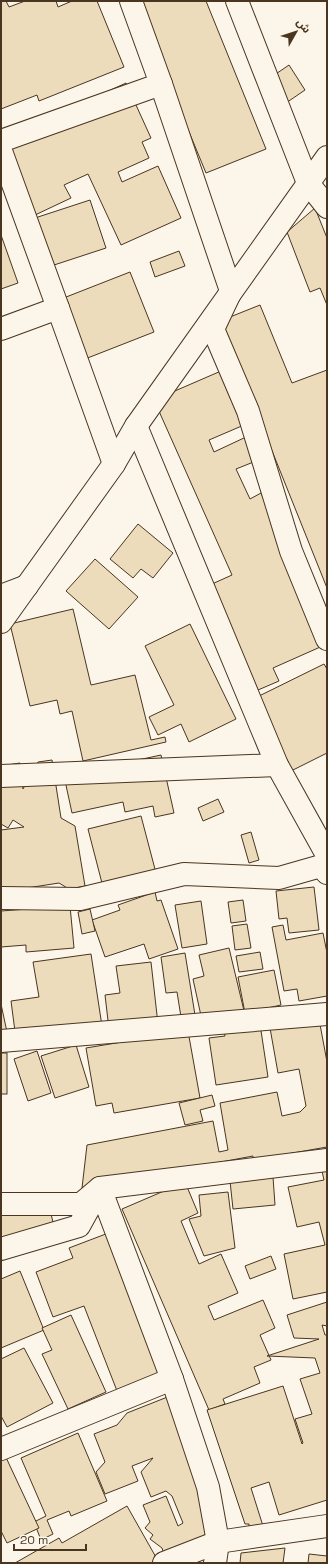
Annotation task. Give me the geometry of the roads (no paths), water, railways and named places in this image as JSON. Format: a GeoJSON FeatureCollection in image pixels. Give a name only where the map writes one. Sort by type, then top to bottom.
{"type":"FeatureCollection","features":[{"type":"Feature","properties":{"kind":"street"},"geometry":{"type":"LineString","coordinates":[[131,1],[161,84],[231,291],[213,328],[248,411],[291,551],[327,639]]}},
{"type":"Feature","properties":{"kind":"street"},"geometry":{"type":"LineString","coordinates":[[237,1],[308,183],[327,207]]}},
{"type":"Feature","properties":{"kind":"street"},"geometry":{"type":"LineString","coordinates":[[1,141],[161,84]]}},
{"type":"Feature","properties":{"kind":"street"},"geometry":{"type":"LineString","coordinates":[[1,151],[114,464]]}},
{"type":"Feature","properties":{"kind":"street"},"geometry":{"type":"LineString","coordinates":[[1,622],[114,464],[136,426],[327,157]]}},
{"type":"Feature","properties":{"kind":"street"},"geometry":{"type":"LineString","coordinates":[[1,329],[58,308]]}},
{"type":"Feature","properties":{"kind":"street"},"geometry":{"type":"LineString","coordinates":[[136,426],[277,765],[327,855]]}},
{"type":"Feature","properties":{"kind":"street"},"geometry":{"type":"LineString","coordinates":[[1,596],[27,586]]}},
{"type":"Feature","properties":{"kind":"street"},"geometry":{"type":"LineString","coordinates":[[1,776],[277,765]]}},
{"type":"Feature","properties":{"kind":"street"},"geometry":{"type":"LineString","coordinates":[[1,898],[80,899],[184,874],[279,878],[321,866],[327,873]]}},
{"type":"Feature","properties":{"kind":"street"},"geometry":{"type":"LineString","coordinates":[[1,1041],[327,1014]]}},
{"type":"Feature","properties":{"kind":"street"},"geometry":{"type":"LineString","coordinates":[[1,1204],[82,1204],[100,1188],[327,1160]]}},
{"type":"Feature","properties":{"kind":"street"},"geometry":{"type":"LineString","coordinates":[[1,1249],[79,1226],[100,1188]]}},
{"type":"Feature","properties":{"kind":"street"},"geometry":{"type":"LineString","coordinates":[[100,1188],[172,1379],[208,1488],[216,1553]]}},
{"type":"Feature","properties":{"kind":"street"},"geometry":{"type":"LineString","coordinates":[[1,1449],[172,1379]]}},
{"type":"Feature","properties":{"kind":"street"},"geometry":{"type":"LineString","coordinates":[[164,1563],[216,1553],[327,1526]]}}]}
